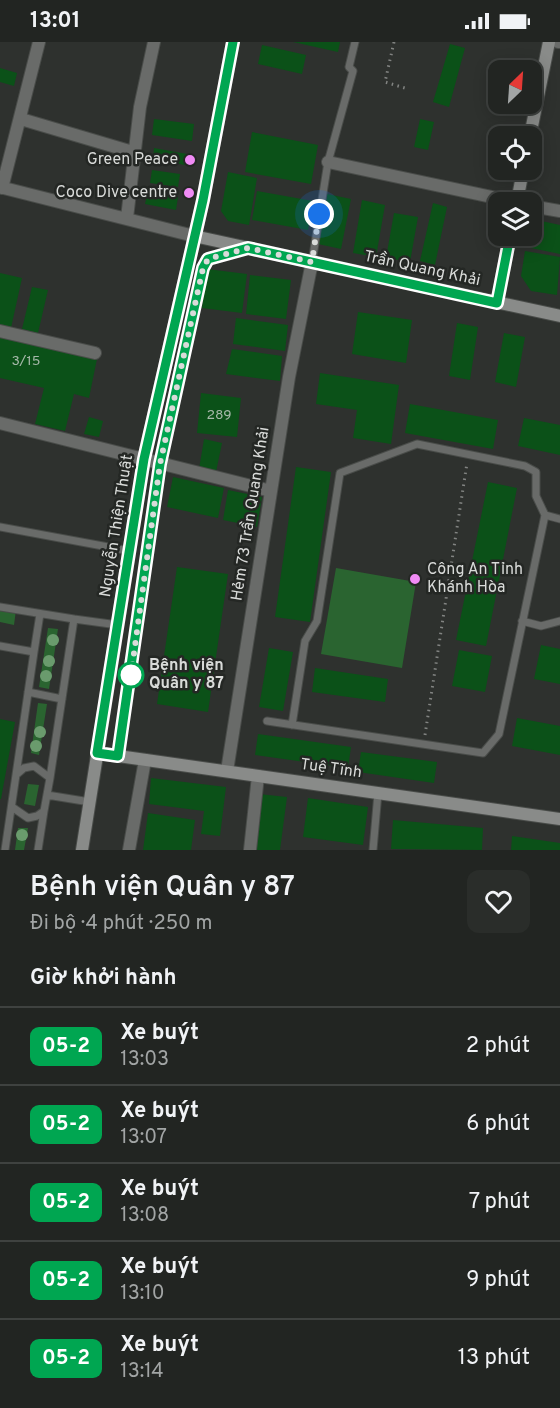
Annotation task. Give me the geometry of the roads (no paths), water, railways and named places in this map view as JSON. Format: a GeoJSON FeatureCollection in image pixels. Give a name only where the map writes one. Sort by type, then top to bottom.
{"type":"FeatureCollection","features":[{"type":"Feature","properties":{"kind":"street"},"geometry":{"type":"LineString","coordinates":[[39,42],[21,119],[1,188],[194,236],[312,262]]}},
{"type":"Feature","properties":{"kind":"street"},"geometry":{"type":"LineString","coordinates":[[127,218],[140,106],[154,42]]}},
{"type":"Feature","properties":{"kind":"street","name":"Nguyễn Thiện Thuật"},"geometry":{"type":"LineString","coordinates":[[82,850],[144,459],[194,236],[233,42]]}},
{"type":"Feature","properties":{"kind":"street"},"geometry":{"type":"LineString","coordinates":[[532,126],[549,42]]}},
{"type":"Feature","properties":{"kind":"street"},"geometry":{"type":"LineString","coordinates":[[21,119],[136,153]]}},
{"type":"Feature","properties":{"kind":"street"},"geometry":{"type":"LineString","coordinates":[[328,162],[488,196]]}},
{"type":"Feature","properties":{"kind":"street"},"geometry":{"type":"LineString","coordinates":[[542,208],[560,211]]}},
{"type":"Feature","properties":{"kind":"street"},"geometry":{"type":"LineString","coordinates":[[497,303],[508,246]]}},
{"type":"Feature","properties":{"kind":"street","name":"Trần Quang Khải"},"geometry":{"type":"LineString","coordinates":[[312,262],[560,316]]}},
{"type":"Feature","properties":{"kind":"street","name":"Hẻm 73 Trần Quang Khải"},"geometry":{"type":"LineString","coordinates":[[227,771],[288,377],[312,262]]}},
{"type":"Feature","properties":{"kind":"street"},"geometry":{"type":"LineString","coordinates":[[0,331],[95,353]]}},
{"type":"Feature","properties":{"kind":"street"},"geometry":{"type":"LineString","coordinates":[[0,423],[271,491]]}},
{"type":"Feature","properties":{"kind":"street","name":"Tuệ Tĩnh"},"geometry":{"type":"LineString","coordinates":[[97,753],[560,819]]}},
{"type":"Feature","properties":{"kind":"street"},"geometry":{"type":"LineString","coordinates":[[129,850],[146,760]]}},
{"type":"Feature","properties":{"kind":"street"},"geometry":{"type":"LineString","coordinates":[[250,850],[258,776]]}},
{"type":"Feature","properties":{"kind":"lane"},"geometry":{"type":"LineString","coordinates":[[312,262],[328,162],[353,71],[349,67],[355,42]]}},
{"type":"Feature","properties":{"kind":"lane"},"geometry":{"type":"LineString","coordinates":[[267,721],[292,725],[483,753],[499,734],[545,515],[536,496],[536,472],[525,466],[468,455],[455,449],[417,444],[340,474],[317,621],[305,641],[292,725]]}},
{"type":"Feature","properties":{"kind":"lane"},"geometry":{"type":"LineString","coordinates":[[545,515],[560,519]]}},
{"type":"Feature","properties":{"kind":"lane"},"geometry":{"type":"LineString","coordinates":[[0,527],[130,551]]}},
{"type":"Feature","properties":{"kind":"lane"},"geometry":{"type":"LineString","coordinates":[[0,608],[118,626]]}},
{"type":"Feature","properties":{"kind":"lane"},"geometry":{"type":"LineString","coordinates":[[5,850],[40,614]]}},
{"type":"Feature","properties":{"kind":"lane"},"geometry":{"type":"LineString","coordinates":[[38,850],[74,619]]}},
{"type":"Feature","properties":{"kind":"lane"},"geometry":{"type":"LineString","coordinates":[[522,621],[541,626],[560,621]]}},
{"type":"Feature","properties":{"kind":"lane"},"geometry":{"type":"LineString","coordinates":[[0,646],[34,652]]}},
{"type":"Feature","properties":{"kind":"lane"},"geometry":{"type":"LineString","coordinates":[[28,692],[62,699]]}},
{"type":"Feature","properties":{"kind":"lane"},"geometry":{"type":"LineString","coordinates":[[17,774],[24,768],[34,766],[50,778]]}},
{"type":"Feature","properties":{"kind":"lane"},"geometry":{"type":"LineString","coordinates":[[373,850],[378,793]]}},
{"type":"Feature","properties":{"kind":"lane"},"geometry":{"type":"LineString","coordinates":[[47,795],[90,802]]}},
{"type":"Feature","properties":{"kind":"lane"},"geometry":{"type":"LineString","coordinates":[[12,807],[28,818],[44,811]]}},
{"type":"Feature","properties":{"kind":"place","name":"Green Peace"},"geometry":{"type":"Point","coordinates":[190,160]}},
{"type":"Feature","properties":{"kind":"place","name":"Coco Dive centre"},"geometry":{"type":"Point","coordinates":[189,193]}},
{"type":"Feature","properties":{"kind":"place","name":"Công An Tỉnh Khánh Hòa"},"geometry":{"type":"Point","coordinates":[415,579]}},
{"type":"Feature","properties":{"kind":"place","name":"Bệnh viện Quân y 87"},"geometry":{"type":"Point","coordinates":[131,675]}}]}
